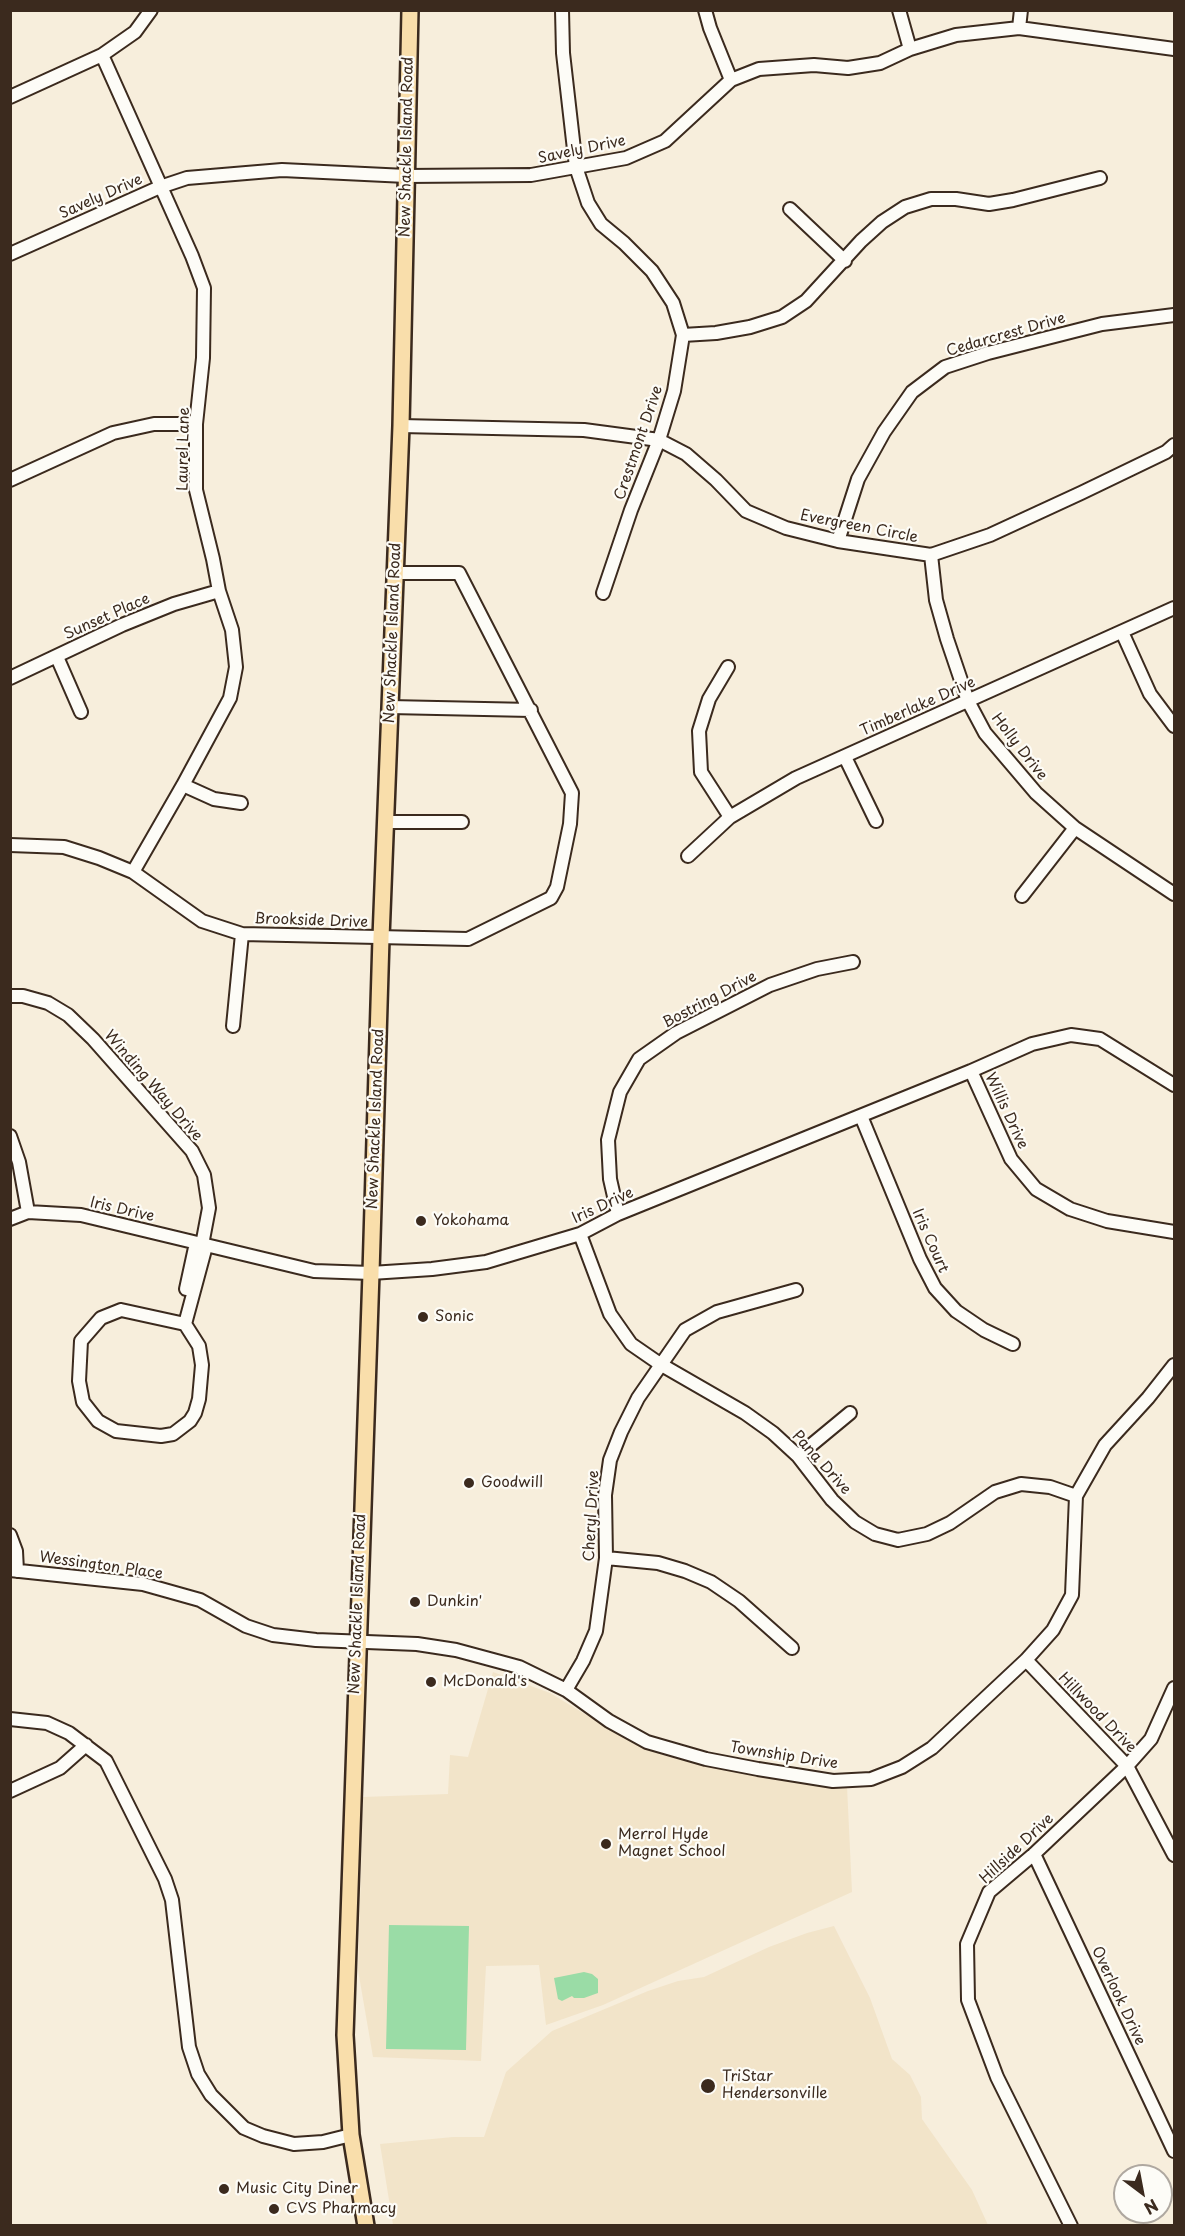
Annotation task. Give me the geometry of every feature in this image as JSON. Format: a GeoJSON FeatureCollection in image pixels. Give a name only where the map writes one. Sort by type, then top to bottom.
{"type":"FeatureCollection","features":[{"type":"Feature","properties":{"kind":"main road","name":"New Shackle Island Road"},"geometry":{"type":"LineString","coordinates":[[366,2226],[351,2135],[345,2035],[400,426],[410,10]]}},
{"type":"Feature","properties":{"kind":"street"},"geometry":{"type":"LineString","coordinates":[[10,97],[102,55],[135,32],[151,10]]}},
{"type":"Feature","properties":{"kind":"street","name":"Crestmont Drive"},"geometry":{"type":"LineString","coordinates":[[562,10],[563,53],[576,168],[588,203],[601,224],[624,243],[652,272],[672,303],[683,335],[674,392],[659,440],[631,510],[603,593]]}},
{"type":"Feature","properties":{"kind":"street"},"geometry":{"type":"LineString","coordinates":[[705,10],[731,80]]}},
{"type":"Feature","properties":{"kind":"street"},"geometry":{"type":"LineString","coordinates":[[899,10],[910,50]]}},
{"type":"Feature","properties":{"kind":"street"},"geometry":{"type":"LineString","coordinates":[[1019,28],[1021,10]]}},
{"type":"Feature","properties":{"kind":"street","name":"Savely Drive"},"geometry":{"type":"LineString","coordinates":[[10,254],[160,187],[187,178],[282,170],[406,176],[531,175],[626,158],[665,141],[731,80],[759,69],[814,65],[848,68],[880,63],[910,50],[956,35],[1019,28],[1174,50]]}},
{"type":"Feature","properties":{"kind":"street","name":"Laurel Lane"},"geometry":{"type":"LineString","coordinates":[[102,55],[204,288],[203,369],[196,424],[196,490],[219,591],[232,630],[236,667],[230,698],[133,872]]}},
{"type":"Feature","properties":{"kind":"street"},"geometry":{"type":"LineString","coordinates":[[683,335],[716,333],[750,327],[782,317],[806,301],[861,241],[882,222],[905,207],[931,199],[956,199],[989,204],[1100,178]]}},
{"type":"Feature","properties":{"kind":"street"},"geometry":{"type":"LineString","coordinates":[[790,209],[845,261]]}},
{"type":"Feature","properties":{"kind":"street","name":"Cedarcrest Drive"},"geometry":{"type":"LineString","coordinates":[[838,541],[858,479],[884,432],[912,392],[945,367],[1102,324],[1174,315]]}},
{"type":"Feature","properties":{"kind":"street"},"geometry":{"type":"LineString","coordinates":[[10,480],[113,433],[154,424],[196,424]]}},
{"type":"Feature","properties":{"kind":"street","name":"Evergreen Circle"},"geometry":{"type":"LineString","coordinates":[[400,426],[584,430],[659,440],[686,454],[716,480],[746,511],[786,528],[838,541],[931,555],[990,535],[1166,452],[1174,445]]}},
{"type":"Feature","properties":{"kind":"street","name":"Holly Drive"},"geometry":{"type":"LineString","coordinates":[[931,555],[936,600],[946,639],[968,700],[985,733],[1036,793],[1075,828],[1174,894]]}},
{"type":"Feature","properties":{"kind":"street","name":"Brookside Drive"},"geometry":{"type":"LineString","coordinates":[[10,845],[64,848],[99,858],[133,872],[201,921],[242,934],[468,939],[550,898],[557,887],[570,824],[572,793],[459,573],[395,573]]}},
{"type":"Feature","properties":{"kind":"street","name":"Sunset Place"},"geometry":{"type":"LineString","coordinates":[[10,678],[122,624],[174,604],[219,591]]}},
{"type":"Feature","properties":{"kind":"street","name":"Timberlake Drive"},"geometry":{"type":"LineString","coordinates":[[688,856],[730,817],[796,778],[1174,608]]}},
{"type":"Feature","properties":{"kind":"street"},"geometry":{"type":"LineString","coordinates":[[1122,632],[1150,693],[1174,726]]}},
{"type":"Feature","properties":{"kind":"street"},"geometry":{"type":"LineString","coordinates":[[57,657],[81,712]]}},
{"type":"Feature","properties":{"kind":"street"},"geometry":{"type":"LineString","coordinates":[[728,667],[709,699],[699,731],[701,772],[730,817]]}},
{"type":"Feature","properties":{"kind":"street"},"geometry":{"type":"LineString","coordinates":[[390,707],[531,710]]}},
{"type":"Feature","properties":{"kind":"street"},"geometry":{"type":"LineString","coordinates":[[845,757],[876,821]]}},
{"type":"Feature","properties":{"kind":"street"},"geometry":{"type":"LineString","coordinates":[[183,785],[214,799],[241,803]]}},
{"type":"Feature","properties":{"kind":"street"},"geometry":{"type":"LineString","coordinates":[[385,822],[462,822]]}},
{"type":"Feature","properties":{"kind":"street"},"geometry":{"type":"LineString","coordinates":[[1022,897],[1075,828]]}},
{"type":"Feature","properties":{"kind":"street"},"geometry":{"type":"LineString","coordinates":[[233,1026],[242,934]]}},
{"type":"Feature","properties":{"kind":"street","name":"Bostring Drive"},"geometry":{"type":"LineString","coordinates":[[618,1214],[610,1179],[608,1140],[620,1092],[639,1059],[676,1033],[770,985],[817,969],[853,962]]}},
{"type":"Feature","properties":{"kind":"street","name":"Winding Way Drive"},"geometry":{"type":"LineString","coordinates":[[10,996],[23,996],[48,1003],[68,1016],[93,1039],[192,1151],[204,1175],[209,1208],[182,1323]]}},
{"type":"Feature","properties":{"kind":"street","name":"Iris Drive"},"geometry":{"type":"LineString","coordinates":[[10,1219],[28,1212],[81,1215],[314,1271],[371,1273],[432,1269],[486,1262],[580,1234],[618,1214],[971,1071],[1032,1044],[1071,1035],[1100,1039],[1174,1085]]}},
{"type":"Feature","properties":{"kind":"street","name":"Willis Drive"},"geometry":{"type":"LineString","coordinates":[[971,1071],[1011,1159],[1036,1189],[1070,1209],[1107,1221],[1174,1232]]}},
{"type":"Feature","properties":{"kind":"street","name":"Iris Court"},"geometry":{"type":"LineString","coordinates":[[861,1116],[920,1259],[935,1288],[956,1311],[984,1330],[1013,1344]]}},
{"type":"Feature","properties":{"kind":"street"},"geometry":{"type":"LineString","coordinates":[[10,1137],[19,1161],[28,1212]]}},
{"type":"Feature","properties":{"kind":"street","name":"Pana Drive"},"geometry":{"type":"LineString","coordinates":[[580,1234],[610,1314],[631,1344],[660,1364],[745,1413],[773,1433],[798,1455],[832,1500],[855,1522],[875,1534],[898,1540],[927,1534],[950,1523],[995,1491],[1022,1484],[1050,1487],[1076,1496]]}},
{"type":"Feature","properties":{"kind":"street","name":"Cheryl Drive"},"geometry":{"type":"LineString","coordinates":[[566,1690],[583,1661],[596,1631],[606,1558],[605,1495],[610,1461],[638,1398],[685,1330],[717,1312],[796,1290]]}},
{"type":"Feature","properties":{"kind":"street"},"geometry":{"type":"LineString","coordinates":[[121,1310],[182,1323],[199,1346],[202,1365],[199,1399],[190,1421],[173,1434],[161,1436],[116,1431],[98,1421],[83,1402],[79,1381],[81,1341],[90,1328],[109,1313],[121,1310]]}},
{"type":"Feature","properties":{"kind":"street","name":"Township Drive"},"geometry":{"type":"LineString","coordinates":[[357,1640],[417,1644],[456,1650],[519,1667],[566,1690],[609,1721],[647,1742],[706,1758],[758,1769],[832,1780],[870,1779],[902,1767],[932,1748],[1026,1660],[1053,1630],[1072,1595],[1076,1496],[1105,1445],[1149,1398],[1174,1365]]}},
{"type":"Feature","properties":{"kind":"street"},"geometry":{"type":"LineString","coordinates":[[798,1455],[850,1413]]}},
{"type":"Feature","properties":{"kind":"street"},"geometry":{"type":"LineString","coordinates":[[10,1535],[16,1551],[14,1570]]}},
{"type":"Feature","properties":{"kind":"street"},"geometry":{"type":"LineString","coordinates":[[606,1558],[658,1563],[711,1582],[739,1600],[792,1648]]}},
{"type":"Feature","properties":{"kind":"street","name":"Wessington Place"},"geometry":{"type":"LineString","coordinates":[[14,1570],[143,1584],[200,1600],[246,1626],[273,1635],[316,1640],[357,1640]]}},
{"type":"Feature","properties":{"kind":"street","name":"Hillwood Drive"},"geometry":{"type":"LineString","coordinates":[[1026,1660],[1127,1766],[1174,1855]]}},
{"type":"Feature","properties":{"kind":"street","name":"Hillside Drive"},"geometry":{"type":"LineString","coordinates":[[1071,2226],[997,2077],[968,2000],[967,1944],[989,1892],[1035,1854],[1127,1766],[1151,1739],[1174,1688]]}},
{"type":"Feature","properties":{"kind":"street"},"geometry":{"type":"LineString","coordinates":[[10,1719],[47,1724],[69,1733],[106,1761],[165,1879],[174,1908],[189,2047],[198,2074],[211,2095],[244,2128],[262,2136],[294,2144],[323,2142],[351,2135]]}},
{"type":"Feature","properties":{"kind":"street"},"geometry":{"type":"LineString","coordinates":[[10,1791],[60,1768],[86,1745]]}},
{"type":"Feature","properties":{"kind":"street","name":"Overlook Drive"},"geometry":{"type":"LineString","coordinates":[[1035,1854],[1174,2151]]}},
{"type":"Feature","properties":{"kind":"shaded area","name":"Merrol Hyde Magnet School"},"geometry":{"type":"Polygon","coordinates":[[[493,1672],[550,1693],[618,1734],[661,1754],[743,1773],[847,1786],[852,1892],[603,2005],[546,2025],[539,1965],[486,1966],[481,2061],[373,2057],[358,1970],[363,1797],[448,1794],[450,1755],[468,1757],[493,1672]]]}},
{"type":"Feature","properties":{"kind":"shaded area","name":"TriStar Hendersonville"},"geometry":{"type":"Polygon","coordinates":[[[834,1926],[870,1998],[892,2059],[910,2075],[921,2097],[922,2119],[972,2190],[988,2225],[393,2225],[380,2144],[453,2137],[484,2137],[506,2072],[552,2031],[648,1991],[678,1981],[704,1977],[769,1947],[834,1926]]]}},
{"type":"Feature","properties":{"kind":"green space"},"geometry":{"type":"Polygon","coordinates":[[[389,1925],[469,1926],[466,2050],[386,2049],[389,1925]]]}},
{"type":"Feature","properties":{"kind":"green space"},"geometry":{"type":"Polygon","coordinates":[[[584,1972],[598,1979],[598,1993],[584,1998],[572,1996],[562,2001],[558,1999],[554,1978],[584,1972]]]}},
{"type":"Feature","properties":{"kind":"place","name":"Yokohama"},"geometry":{"type":"Point","coordinates":[421,1221]}},
{"type":"Feature","properties":{"kind":"place","name":"Sonic"},"geometry":{"type":"Point","coordinates":[423,1317]}},
{"type":"Feature","properties":{"kind":"place","name":"Goodwill"},"geometry":{"type":"Point","coordinates":[469,1483]}},
{"type":"Feature","properties":{"kind":"place","name":"Dunkin'"},"geometry":{"type":"Point","coordinates":[415,1602]}},
{"type":"Feature","properties":{"kind":"place","name":"McDonald's"},"geometry":{"type":"Point","coordinates":[431,1682]}},
{"type":"Feature","properties":{"kind":"place","name":"Merrol Hyde Magnet School"},"geometry":{"type":"Point","coordinates":[606,1844]}},
{"type":"Feature","properties":{"kind":"place","name":"TriStar Hendersonville"},"geometry":{"type":"Point","coordinates":[708,2086]}},
{"type":"Feature","properties":{"kind":"place","name":"Music City Diner"},"geometry":{"type":"Point","coordinates":[224,2189]}},
{"type":"Feature","properties":{"kind":"place","name":"CVS Pharmacy"},"geometry":{"type":"Point","coordinates":[274,2209]}}]}
